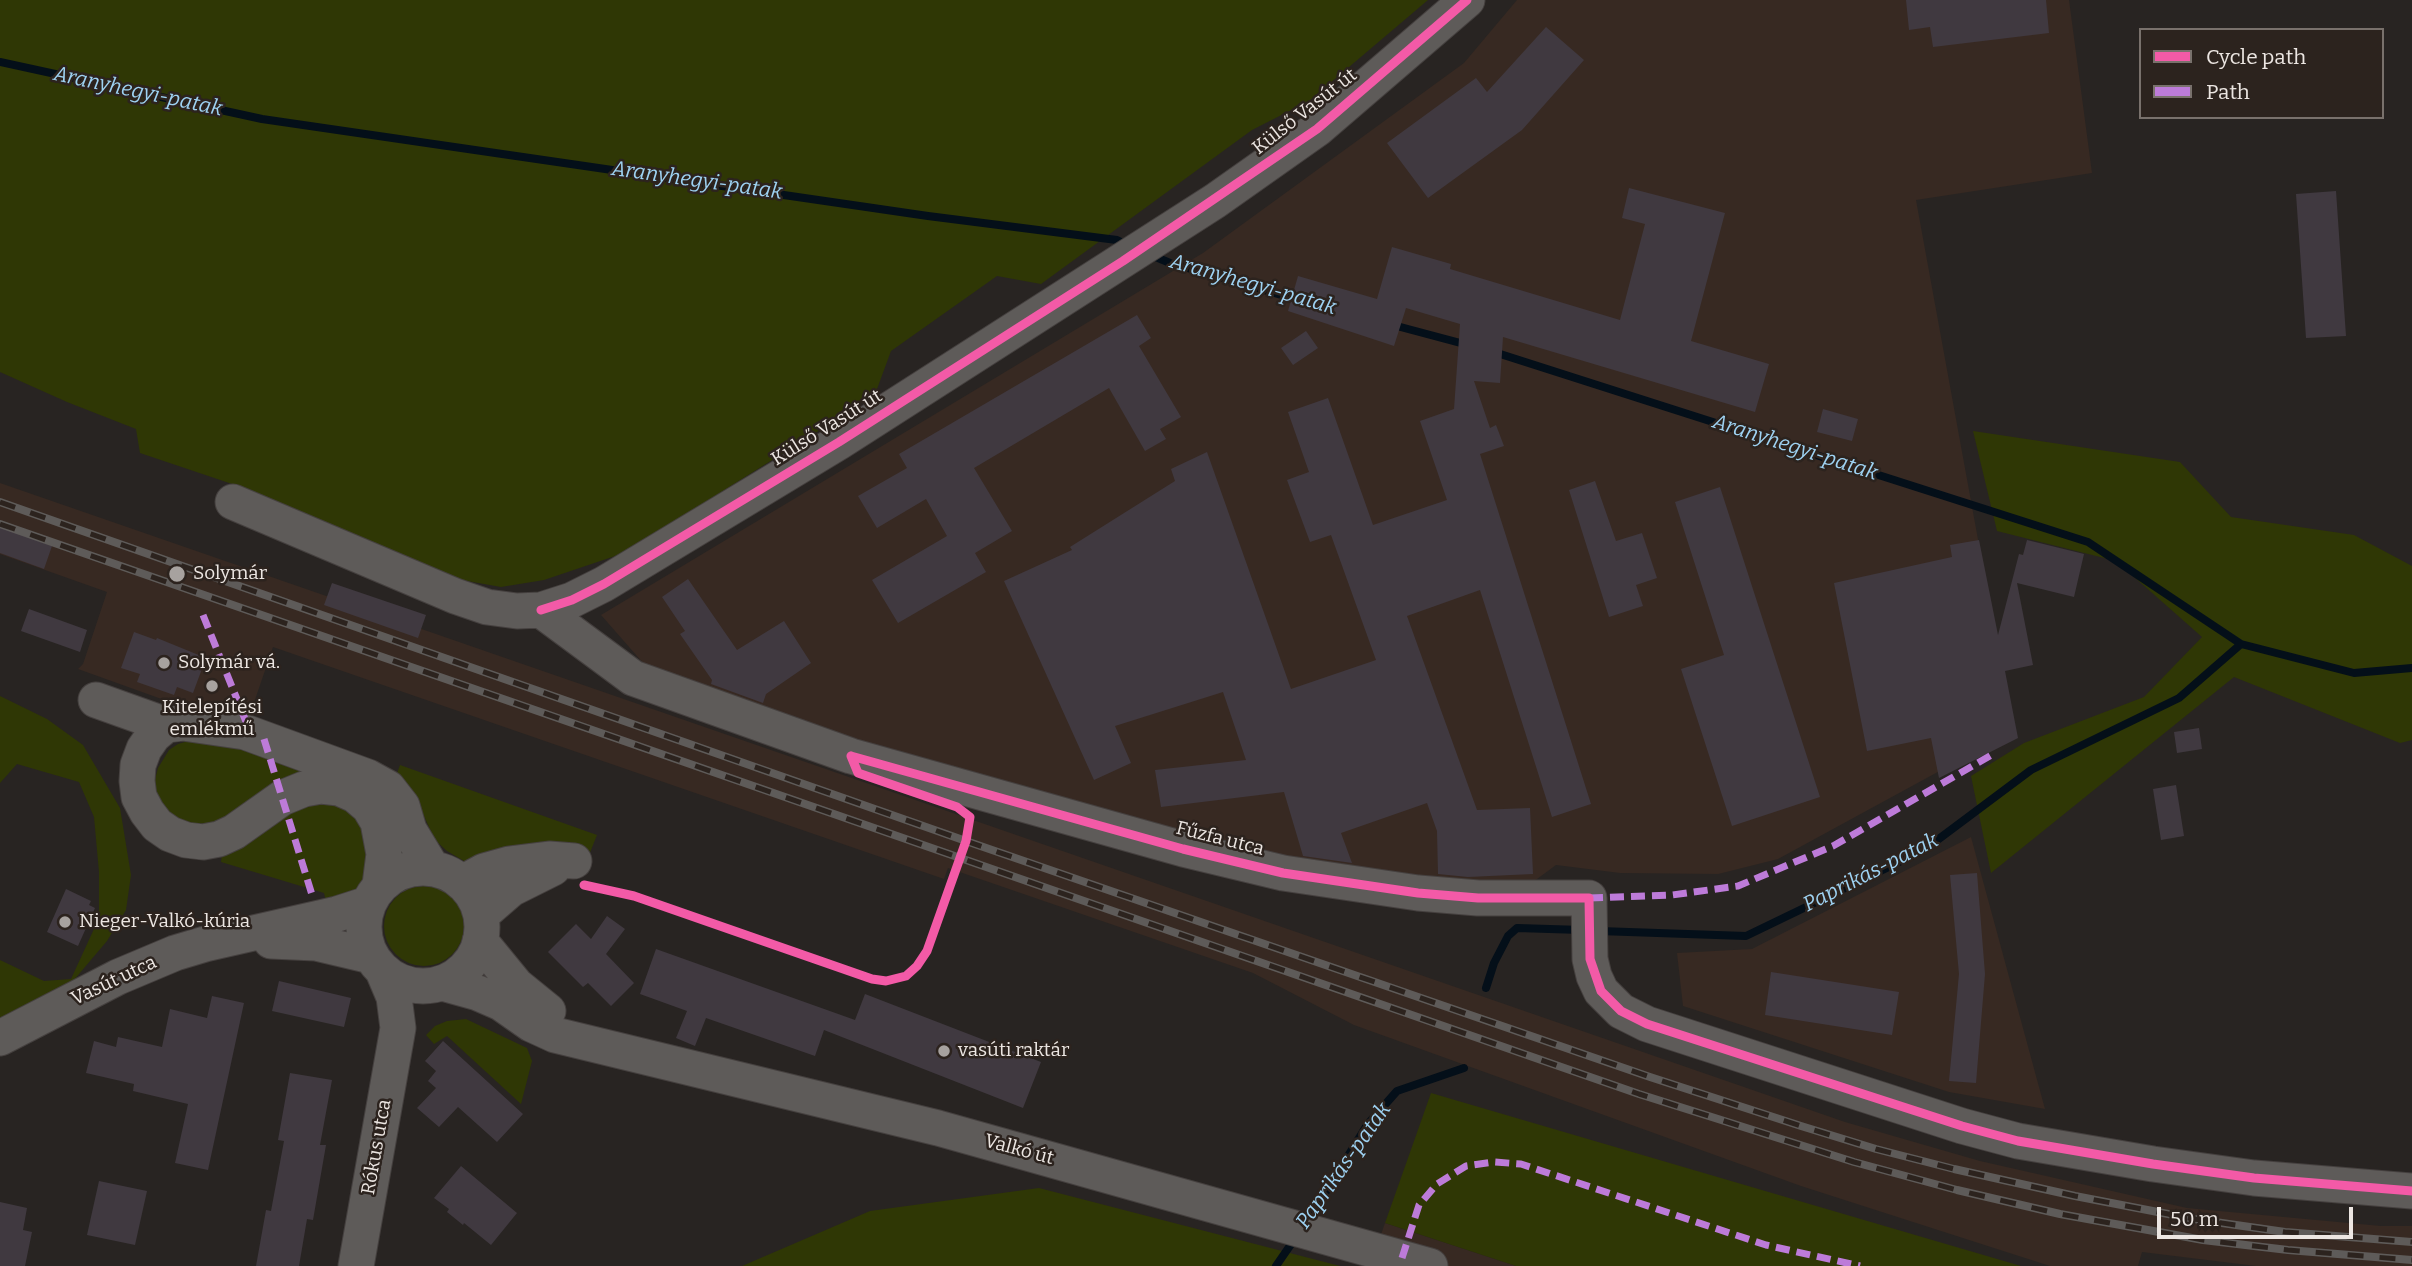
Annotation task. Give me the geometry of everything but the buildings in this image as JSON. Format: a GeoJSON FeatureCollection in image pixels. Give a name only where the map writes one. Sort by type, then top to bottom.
{"type":"FeatureCollection","features":[{"type":"Feature","properties":{"kind":"street","name":"Külső Vasút út"},"geometry":{"type":"LineString","coordinates":[[233,502],[455,596],[497,609],[541,610],[572,600],[616,577],[839,442],[1156,240],[1317,129],[1467,0]]}},
{"type":"Feature","properties":{"kind":"street","name":"Fűzfa utca"},"geometry":{"type":"LineString","coordinates":[[541,610],[633,678],[851,756],[1183,849],[1283,873],[1418,893],[1589,908],[1590,960],[1601,991],[1620,1011],[1647,1024],[1962,1126],[2018,1141],[2153,1164],[2254,1178],[2412,1191]]}},
{"type":"Feature","properties":{"kind":"street"},"geometry":{"type":"LineString","coordinates":[[96,700],[166,725],[183,723],[245,732],[368,777],[387,788],[402,806],[409,830],[447,876],[474,897],[481,928],[516,985],[537,1004],[604,1047]]}},
{"type":"Feature","properties":{"kind":"street"},"geometry":{"type":"LineString","coordinates":[[166,725],[153,736],[144,749],[138,765],[137,781],[139,797],[146,812],[157,825],[170,834],[202,842],[219,839],[234,832],[282,798],[304,789],[321,786],[339,788],[362,801],[378,822],[384,854],[374,895],[364,919],[363,932],[377,963],[399,981],[418,986],[437,984],[457,976],[467,966],[481,928],[511,889],[541,872],[574,861],[549,859],[509,864],[484,872],[447,876],[405,871],[391,877],[374,895]]}},
{"type":"Feature","properties":{"kind":"street","name":"Vasút utca"},"geometry":{"type":"LineString","coordinates":[[0,1038],[118,977],[175,953],[233,939],[374,895]]}},
{"type":"Feature","properties":{"kind":"street","name":"Vasút utca"},"geometry":{"type":"LineString","coordinates":[[233,939],[316,943],[377,963]]}},
{"type":"Feature","properties":{"kind":"street","name":"Rókus utca"},"geometry":{"type":"LineString","coordinates":[[356,1266],[398,1028],[394,997],[377,963]]}},
{"type":"Feature","properties":{"kind":"street","name":"Rókus utca"},"geometry":{"type":"LineString","coordinates":[[398,1028],[413,1002],[437,984]]}},
{"type":"Feature","properties":{"kind":"street","name":"Valkó út"},"geometry":{"type":"LineString","coordinates":[[437,984],[478,993],[501,1003],[531,1024],[555,1035],[938,1128],[1318,1234],[1410,1263]]}},
{"type":"Feature","properties":{"kind":"shaded area"},"geometry":{"type":"Polygon","coordinates":[[[1517,0],[2069,0],[2092,173],[1916,200],[2013,731],[1778,859],[1718,874],[1620,873],[1556,865],[1533,882],[1484,885],[1356,871],[1169,833],[940,771],[651,672],[601,615],[1203,253],[1464,63],[1517,0]]]}},
{"type":"Feature","properties":{"kind":"shaded area"},"geometry":{"type":"Polygon","coordinates":[[[0,483],[1845,1122],[1980,1161],[2187,1208],[2381,1226],[2412,1226],[2412,1266],[2256,1266],[2142,1252],[2138,1266],[2050,1266],[1801,1186],[1354,1025],[1253,973],[948,868],[944,879],[273,647],[245,729],[78,669],[83,664],[107,592],[0,554],[0,483]]]}},
{"type":"Feature","properties":{"kind":"shaded area"},"geometry":{"type":"Polygon","coordinates":[[[1971,837],[2045,1109],[1949,1092],[1683,1006],[1677,953],[1752,949],[1971,837]]]}},
{"type":"Feature","properties":{"kind":"shaded area"},"geometry":{"type":"Polygon","coordinates":[[[1385,1223],[1516,1266],[1370,1266],[1385,1223]]]}},
{"type":"Feature","properties":{"kind":"green space"},"geometry":{"type":"Polygon","coordinates":[[[0,0],[1428,0],[1309,101],[1252,130],[1041,284],[997,276],[891,351],[877,389],[847,413],[624,553],[544,580],[501,587],[456,579],[244,488],[140,453],[136,429],[0,372],[0,0]]]}},
{"type":"Feature","properties":{"kind":"green space"},"geometry":{"type":"Polygon","coordinates":[[[1973,431],[2180,462],[2231,517],[2354,535],[2412,566],[2412,740],[2400,743],[2234,677],[1991,873],[1971,776],[2024,743],[2144,697],[2202,637],[2116,561],[1997,531],[1973,431]]]}},
{"type":"Feature","properties":{"kind":"green space"},"geometry":{"type":"Polygon","coordinates":[[[0,696],[47,719],[83,745],[120,808],[131,875],[126,910],[107,941],[68,987],[0,1020],[0,960],[44,981],[71,979],[99,918],[99,872],[94,817],[79,782],[17,764],[0,783],[0,696]]]}},
{"type":"Feature","properties":{"kind":"green space"},"geometry":{"type":"Polygon","coordinates":[[[217,739],[345,774],[211,829],[169,817],[156,797],[154,784],[158,768],[169,750],[192,740],[217,739]]]}},
{"type":"Feature","properties":{"kind":"green space"},"geometry":{"type":"Polygon","coordinates":[[[400,765],[597,835],[589,855],[482,863],[464,861],[435,840],[413,792],[396,776],[400,765]]]}},
{"type":"Feature","properties":{"kind":"green space"},"geometry":{"type":"Polygon","coordinates":[[[301,802],[340,802],[367,823],[368,882],[358,892],[327,905],[324,893],[221,862],[222,855],[301,802]]]}},
{"type":"Feature","properties":{"kind":"green space"},"geometry":{"type":"Polygon","coordinates":[[[424,886],[439,889],[452,898],[461,911],[464,926],[461,941],[452,954],[439,963],[424,966],[409,963],[396,954],[387,941],[384,926],[387,911],[396,898],[409,889],[424,886]]]}},
{"type":"Feature","properties":{"kind":"green space"},"geometry":{"type":"Polygon","coordinates":[[[466,1019],[527,1048],[532,1061],[521,1104],[447,1036],[434,1044],[426,1035],[435,1026],[447,1021],[466,1019]]]}},
{"type":"Feature","properties":{"kind":"green space"},"geometry":{"type":"Polygon","coordinates":[[[1431,1093],[2021,1266],[1516,1266],[1385,1223],[1431,1093]]]}},
{"type":"Feature","properties":{"kind":"green space"},"geometry":{"type":"Polygon","coordinates":[[[1039,1188],[1340,1266],[742,1266],[870,1211],[1039,1188]]]}},
{"type":"Feature","properties":{"kind":"waterway","name":"Aranyhegyi-patak"},"geometry":{"type":"LineString","coordinates":[[0,62],[262,119],[928,216],[1117,240],[1129,246]]}},
{"type":"Feature","properties":{"kind":"waterway","name":"Aranyhegyi-patak"},"geometry":{"type":"LineString","coordinates":[[1151,255],[1170,263],[1302,301]]}},
{"type":"Feature","properties":{"kind":"waterway","name":"Aranyhegyi-patak"},"geometry":{"type":"LineString","coordinates":[[1393,325],[1468,345]]}},
{"type":"Feature","properties":{"kind":"waterway","name":"Aranyhegyi-patak"},"geometry":{"type":"LineString","coordinates":[[1494,352],[2088,542],[2241,644],[2354,673],[2412,668]]}},
{"type":"Feature","properties":{"kind":"waterway","name":"Paprikás-patak"},"geometry":{"type":"LineString","coordinates":[[1599,931],[1746,936],[1924,850],[2031,770],[2179,698],[2241,644]]}},
{"type":"Feature","properties":{"kind":"waterway","name":"Paprikás-patak"},"geometry":{"type":"LineString","coordinates":[[1486,988],[1494,963],[1508,936],[1517,928],[1582,930]]}},
{"type":"Feature","properties":{"kind":"waterway","name":"Paprikás-patak"},"geometry":{"type":"LineString","coordinates":[[1306,1224],[1367,1125],[1397,1091],[1464,1068]]}},
{"type":"Feature","properties":{"kind":"waterway","name":"Paprikás-patak"},"geometry":{"type":"LineString","coordinates":[[1276,1266],[1296,1237]]}},
{"type":"Feature","properties":{"kind":"railway"},"geometry":{"type":"LineString","coordinates":[[0,502],[966,841],[1650,1077],[1801,1126],[1954,1169],[2194,1219],[2285,1232],[2412,1242]]}},
{"type":"Feature","properties":{"kind":"railway"},"geometry":{"type":"LineString","coordinates":[[0,524],[1639,1094],[1854,1162],[2060,1214],[2203,1240],[2412,1260]]}},
{"type":"Feature","properties":{"kind":"marked path"},"geometry":{"type":"LineString","coordinates":[[203,615],[251,734]]}},
{"type":"Feature","properties":{"kind":"marked path"},"geometry":{"type":"LineString","coordinates":[[264,739],[313,898]]}},
{"type":"Feature","properties":{"kind":"marked path"},"geometry":{"type":"LineString","coordinates":[[1589,898],[1672,895],[1738,886],[1833,846],[1995,753]]}},
{"type":"Feature","properties":{"kind":"marked path"},"geometry":{"type":"LineString","coordinates":[[1402,1258],[1419,1205],[1437,1184],[1466,1166],[1494,1162],[1521,1164],[1766,1245],[1860,1266]]}},
{"type":"Feature","properties":{"kind":"cycle path"},"geometry":{"type":"LineString","coordinates":[[541,610],[572,600],[604,584],[839,442],[1123,261],[1317,129],[1467,0]]}},
{"type":"Feature","properties":{"kind":"cycle path"},"geometry":{"type":"LineString","coordinates":[[851,756],[1183,849],[1283,873],[1418,893],[1478,898],[1589,898],[1590,959],[1601,991],[1621,1011],[1647,1024],[1962,1126],[2018,1141],[2254,1178],[2412,1191]]}},
{"type":"Feature","properties":{"kind":"cycle path"},"geometry":{"type":"LineString","coordinates":[[584,885],[634,896],[872,979],[886,981],[906,976],[927,951],[966,841],[970,817],[957,807],[858,773],[851,756]]}},
{"type":"Feature","properties":{"kind":"place","name":"Solymár"},"geometry":{"type":"Point","coordinates":[177,574]}},
{"type":"Feature","properties":{"kind":"place","name":"Solymár vá."},"geometry":{"type":"Point","coordinates":[164,663]}},
{"type":"Feature","properties":{"kind":"place","name":"Kitelepítési emlékmű"},"geometry":{"type":"Point","coordinates":[212,686]}},
{"type":"Feature","properties":{"kind":"place","name":"Nieger-Valkó-kúria"},"geometry":{"type":"Point","coordinates":[65,922]}},
{"type":"Feature","properties":{"kind":"place","name":"vasúti raktár"},"geometry":{"type":"Point","coordinates":[944,1051]}}]}
